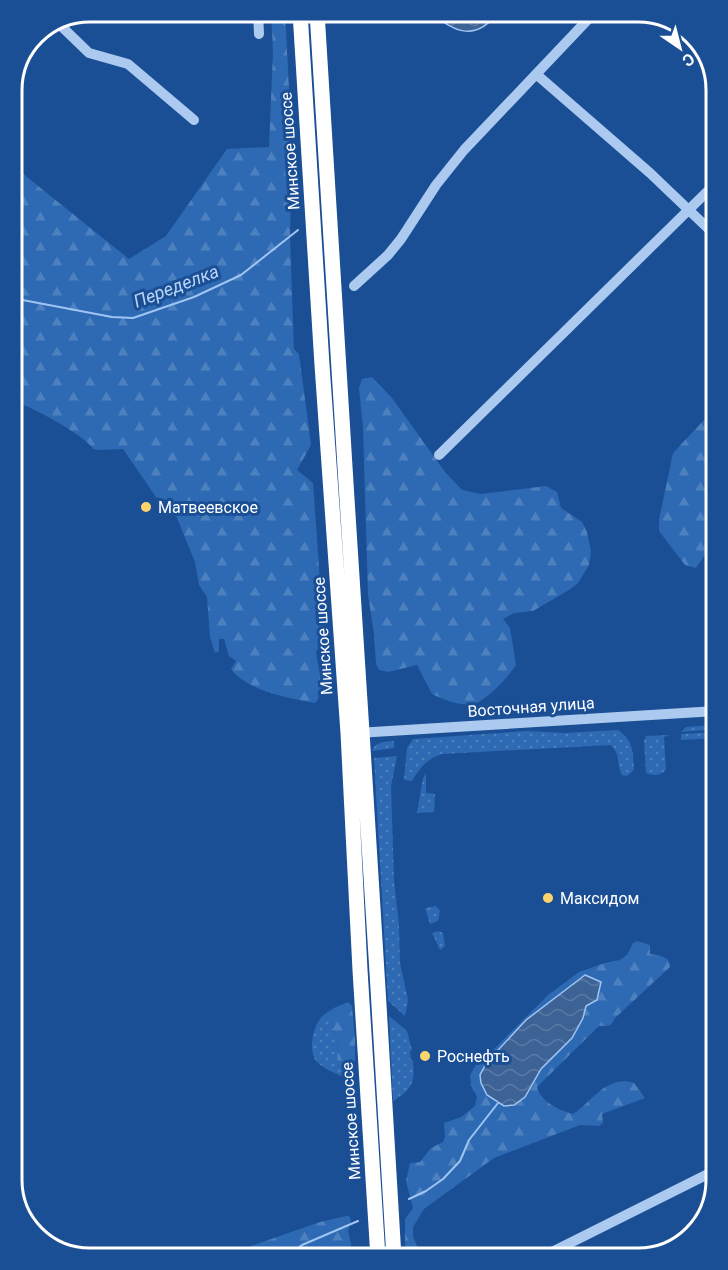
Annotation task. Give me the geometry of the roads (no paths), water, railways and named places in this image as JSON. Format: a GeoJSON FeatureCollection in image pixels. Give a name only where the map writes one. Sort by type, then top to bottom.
{"type":"FeatureCollection","features":[{"type":"Feature","properties":{"kind":"highway","name":"Минское шоссе"},"geometry":{"type":"LineString","coordinates":[[301,22],[322,376],[355,733],[393,1248]]}},
{"type":"Feature","properties":{"kind":"highway","name":"Минское шоссе"},"geometry":{"type":"LineString","coordinates":[[318,22],[355,733],[360,970],[377,1248]]}},
{"type":"Feature","properties":{"kind":"street"},"geometry":{"type":"LineString","coordinates":[[258,22],[259,34]]}},
{"type":"Feature","properties":{"kind":"street"},"geometry":{"type":"LineString","coordinates":[[354,286],[388,255],[450,166],[585,23]]}},
{"type":"Feature","properties":{"kind":"street"},"geometry":{"type":"LineString","coordinates":[[64,29],[89,53],[128,64],[194,120]]}},
{"type":"Feature","properties":{"kind":"street"},"geometry":{"type":"LineString","coordinates":[[536,74],[650,173],[705,226]]}},
{"type":"Feature","properties":{"kind":"street"},"geometry":{"type":"LineString","coordinates":[[439,455],[705,194]]}},
{"type":"Feature","properties":{"kind":"street","name":"Восточная улица"},"geometry":{"type":"LineString","coordinates":[[355,733],[705,712]]}},
{"type":"Feature","properties":{"kind":"street"},"geometry":{"type":"LineString","coordinates":[[560,1248],[705,1176]]}},
{"type":"Feature","properties":{"kind":"water"},"geometry":{"type":"Polygon","coordinates":[[[445,23],[488,23],[474,31],[457,29],[445,23]]]}},
{"type":"Feature","properties":{"kind":"water"},"geometry":{"type":"Polygon","coordinates":[[[585,975],[601,982],[597,1000],[586,1006],[583,1018],[572,1038],[541,1069],[525,1097],[514,1105],[504,1106],[487,1095],[480,1075],[487,1062],[526,1020],[585,975]]]}},
{"type":"Feature","properties":{"kind":"waterway","name":"Переделка"},"geometry":{"type":"LineString","coordinates":[[23,300],[112,317],[133,318],[194,297],[241,275],[298,230]]}},
{"type":"Feature","properties":{"kind":"waterway"},"geometry":{"type":"LineString","coordinates":[[409,1199],[443,1179],[460,1161],[469,1140],[498,1103]]}},
{"type":"Feature","properties":{"kind":"waterway"},"geometry":{"type":"LineString","coordinates":[[299,1247],[358,1221]]}},
{"type":"Feature","properties":{"kind":"place","name":"Матвеевское"},"geometry":{"type":"Point","coordinates":[146,507]}},
{"type":"Feature","properties":{"kind":"place","name":"Максидом"},"geometry":{"type":"Point","coordinates":[548,898]}},
{"type":"Feature","properties":{"kind":"place","name":"Роснефть"},"geometry":{"type":"Point","coordinates":[425,1056]}}]}
